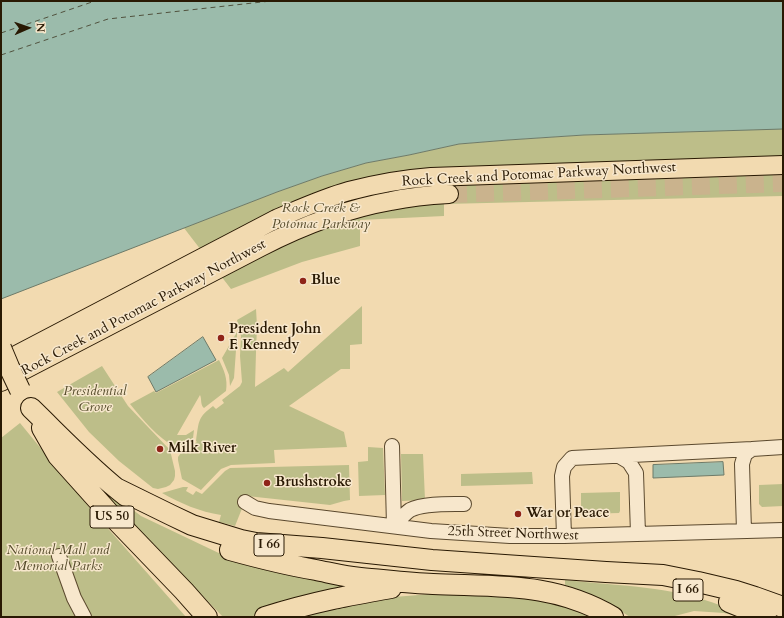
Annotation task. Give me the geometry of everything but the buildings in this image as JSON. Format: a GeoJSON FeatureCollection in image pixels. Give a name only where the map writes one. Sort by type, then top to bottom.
{"type":"FeatureCollection","features":[{"type":"Feature","properties":{"kind":"highway","name":"I 66"},"geometry":{"type":"LineString","coordinates":[[1,348],[20,390],[31,408],[84,461],[116,488],[192,525],[256,543],[322,548],[432,560],[606,572],[694,591],[729,602],[766,617]]}},
{"type":"Feature","properties":{"kind":"highway","name":"US 50"},"geometry":{"type":"LineString","coordinates":[[31,408],[58,456],[110,514],[207,617]]}},
{"type":"Feature","properties":{"kind":"highway"},"geometry":{"type":"LineString","coordinates":[[116,488],[151,514],[187,534],[223,548],[268,560],[359,578],[433,584],[510,586],[545,591],[577,600],[613,617]]}},
{"type":"Feature","properties":{"kind":"highway"},"geometry":{"type":"LineString","coordinates":[[606,572],[663,575],[681,578],[736,591],[783,608]]}},
{"type":"Feature","properties":{"kind":"highway"},"geometry":{"type":"LineString","coordinates":[[265,617],[301,606],[364,592],[433,584]]}},
{"type":"Feature","properties":{"kind":"main road","name":"Rock Creek and Potomac Parkway Northwest"},"geometry":{"type":"LineString","coordinates":[[1,363],[276,219],[311,204],[348,191],[389,182],[431,177],[783,165]]}},
{"type":"Feature","properties":{"kind":"main road","name":"Rock Creek and Potomac Parkway Northwest"},"geometry":{"type":"LineString","coordinates":[[1,382],[301,227],[330,216],[368,205],[403,199],[449,194]]}},
{"type":"Feature","properties":{"kind":"street"},"geometry":{"type":"LineString","coordinates":[[392,446],[394,526]]}},
{"type":"Feature","properties":{"kind":"street"},"geometry":{"type":"LineString","coordinates":[[564,536],[562,476],[564,466],[572,458],[783,448]]}},
{"type":"Feature","properties":{"kind":"street"},"geometry":{"type":"LineString","coordinates":[[744,531],[742,464],[745,454],[752,449]]}},
{"type":"Feature","properties":{"kind":"street"},"geometry":{"type":"LineString","coordinates":[[619,456],[629,462],[636,473],[638,534]]}},
{"type":"Feature","properties":{"kind":"street","name":"25th Street Northwest"},"geometry":{"type":"LineString","coordinates":[[245,502],[255,508],[269,511],[431,531],[483,535],[564,536],[783,530]]}},
{"type":"Feature","properties":{"kind":"street"},"geometry":{"type":"LineString","coordinates":[[394,526],[406,513],[411,510],[424,506],[464,504]]}},
{"type":"Feature","properties":{"kind":"street"},"geometry":{"type":"LineString","coordinates":[[59,556],[74,598],[84,617]]}},
{"type":"Feature","properties":{"kind":"green space","name":"Rock Creek & Potomac Parkway"},"geometry":{"type":"Polygon","coordinates":[[[783,129],[783,196],[444,204],[444,216],[360,220],[360,246],[302,262],[231,289],[184,228],[322,176],[366,163],[459,144],[584,135],[783,129]]]}},
{"type":"Feature","properties":{"kind":"green space"},"geometry":{"type":"Polygon","coordinates":[[[362,306],[362,344],[350,345],[350,369],[341,369],[289,406],[344,432],[347,447],[274,450],[275,463],[231,465],[221,469],[201,490],[182,479],[178,457],[181,453],[197,442],[201,417],[213,406],[216,409],[224,403],[222,400],[240,386],[242,382],[240,356],[241,336],[237,320],[256,309],[257,326],[255,387],[284,368],[288,372],[362,306]]]}},
{"type":"Feature","properties":{"kind":"green space"},"geometry":{"type":"Polygon","coordinates":[[[237,332],[234,378],[230,386],[229,375],[222,358],[237,332]]]}},
{"type":"Feature","properties":{"kind":"green space"},"geometry":{"type":"Polygon","coordinates":[[[219,360],[225,375],[226,391],[204,408],[200,395],[177,435],[186,435],[194,430],[193,438],[180,446],[175,447],[162,438],[130,404],[154,391],[156,393],[219,360]]]}},
{"type":"Feature","properties":{"kind":"green space","name":"Presidential Grove"},"geometry":{"type":"Polygon","coordinates":[[[102,366],[128,406],[170,450],[175,476],[170,485],[158,489],[153,488],[119,461],[89,432],[57,392],[102,366]]]}},
{"type":"Feature","properties":{"kind":"green space","name":"National Mall and Memorial Parks"},"geometry":{"type":"Polygon","coordinates":[[[20,423],[89,507],[186,617],[1,617],[1,438],[20,423]]]}},
{"type":"Feature","properties":{"kind":"green space"},"geometry":{"type":"Polygon","coordinates":[[[368,447],[383,448],[385,495],[359,496],[358,462],[368,461],[368,447]]]}},
{"type":"Feature","properties":{"kind":"green space","name":"National Mall and Memorial Parks"},"geometry":{"type":"Polygon","coordinates":[[[60,454],[141,516],[225,556],[353,585],[250,617],[223,617],[169,561],[60,454]]]}},
{"type":"Feature","properties":{"kind":"green space"},"geometry":{"type":"Polygon","coordinates":[[[401,454],[423,454],[425,500],[402,501],[401,454]]]}},
{"type":"Feature","properties":{"kind":"green space"},"geometry":{"type":"Polygon","coordinates":[[[349,465],[350,500],[330,505],[247,496],[235,526],[219,522],[221,515],[190,507],[162,493],[188,487],[186,491],[193,495],[196,491],[202,494],[225,471],[230,468],[349,465]]]}},
{"type":"Feature","properties":{"kind":"green space"},"geometry":{"type":"Polygon","coordinates":[[[532,472],[533,484],[461,486],[461,474],[532,472]]]}},
{"type":"Feature","properties":{"kind":"green space"},"geometry":{"type":"Polygon","coordinates":[[[783,484],[783,506],[762,507],[759,504],[759,485],[783,484]]]}},
{"type":"Feature","properties":{"kind":"green space"},"geometry":{"type":"Polygon","coordinates":[[[620,492],[619,513],[584,514],[581,512],[581,493],[620,492]]]}},
{"type":"Feature","properties":{"kind":"green space"},"geometry":{"type":"Polygon","coordinates":[[[565,580],[645,588],[684,594],[722,606],[741,617],[724,613],[694,611],[671,617],[630,617],[604,600],[565,585],[565,580]]]}},
{"type":"Feature","properties":{"kind":"green space"},"geometry":{"type":"Polygon","coordinates":[[[443,593],[534,598],[569,607],[593,617],[289,617],[394,597],[443,593]]]}},
{"type":"Feature","properties":{"kind":"shaded area"},"geometry":{"type":"Polygon","coordinates":[[[1,1],[783,1],[783,129],[584,135],[508,140],[459,144],[366,163],[322,176],[277,192],[1,299],[1,1]]]}},
{"type":"Feature","properties":{"kind":"shaded area"},"geometry":{"type":"Polygon","coordinates":[[[203,337],[216,360],[156,392],[148,377],[203,337]]]}},
{"type":"Feature","properties":{"kind":"shaded area"},"geometry":{"type":"Polygon","coordinates":[[[723,462],[724,475],[653,478],[653,465],[723,462]]]}},
{"type":"Feature","properties":{"kind":"ferry route"},"geometry":{"type":"LineString","coordinates":[[1,33],[95,1]]}},
{"type":"Feature","properties":{"kind":"ferry route"},"geometry":{"type":"LineString","coordinates":[[1,55],[108,19],[271,1]]}},
{"type":"Feature","properties":{"kind":"tunnel"},"geometry":{"type":"LineString","coordinates":[[449,194],[783,183]]}},
{"type":"Feature","properties":{"kind":"place","name":"Blue"},"geometry":{"type":"Point","coordinates":[303,281]}},
{"type":"Feature","properties":{"kind":"place","name":"President John F. Kennedy"},"geometry":{"type":"Point","coordinates":[221,338]}},
{"type":"Feature","properties":{"kind":"place","name":"Milk River"},"geometry":{"type":"Point","coordinates":[160,449]}},
{"type":"Feature","properties":{"kind":"place","name":"Brushstroke"},"geometry":{"type":"Point","coordinates":[267,483]}},
{"type":"Feature","properties":{"kind":"place","name":"War or Peace"},"geometry":{"type":"Point","coordinates":[518,514]}}]}
